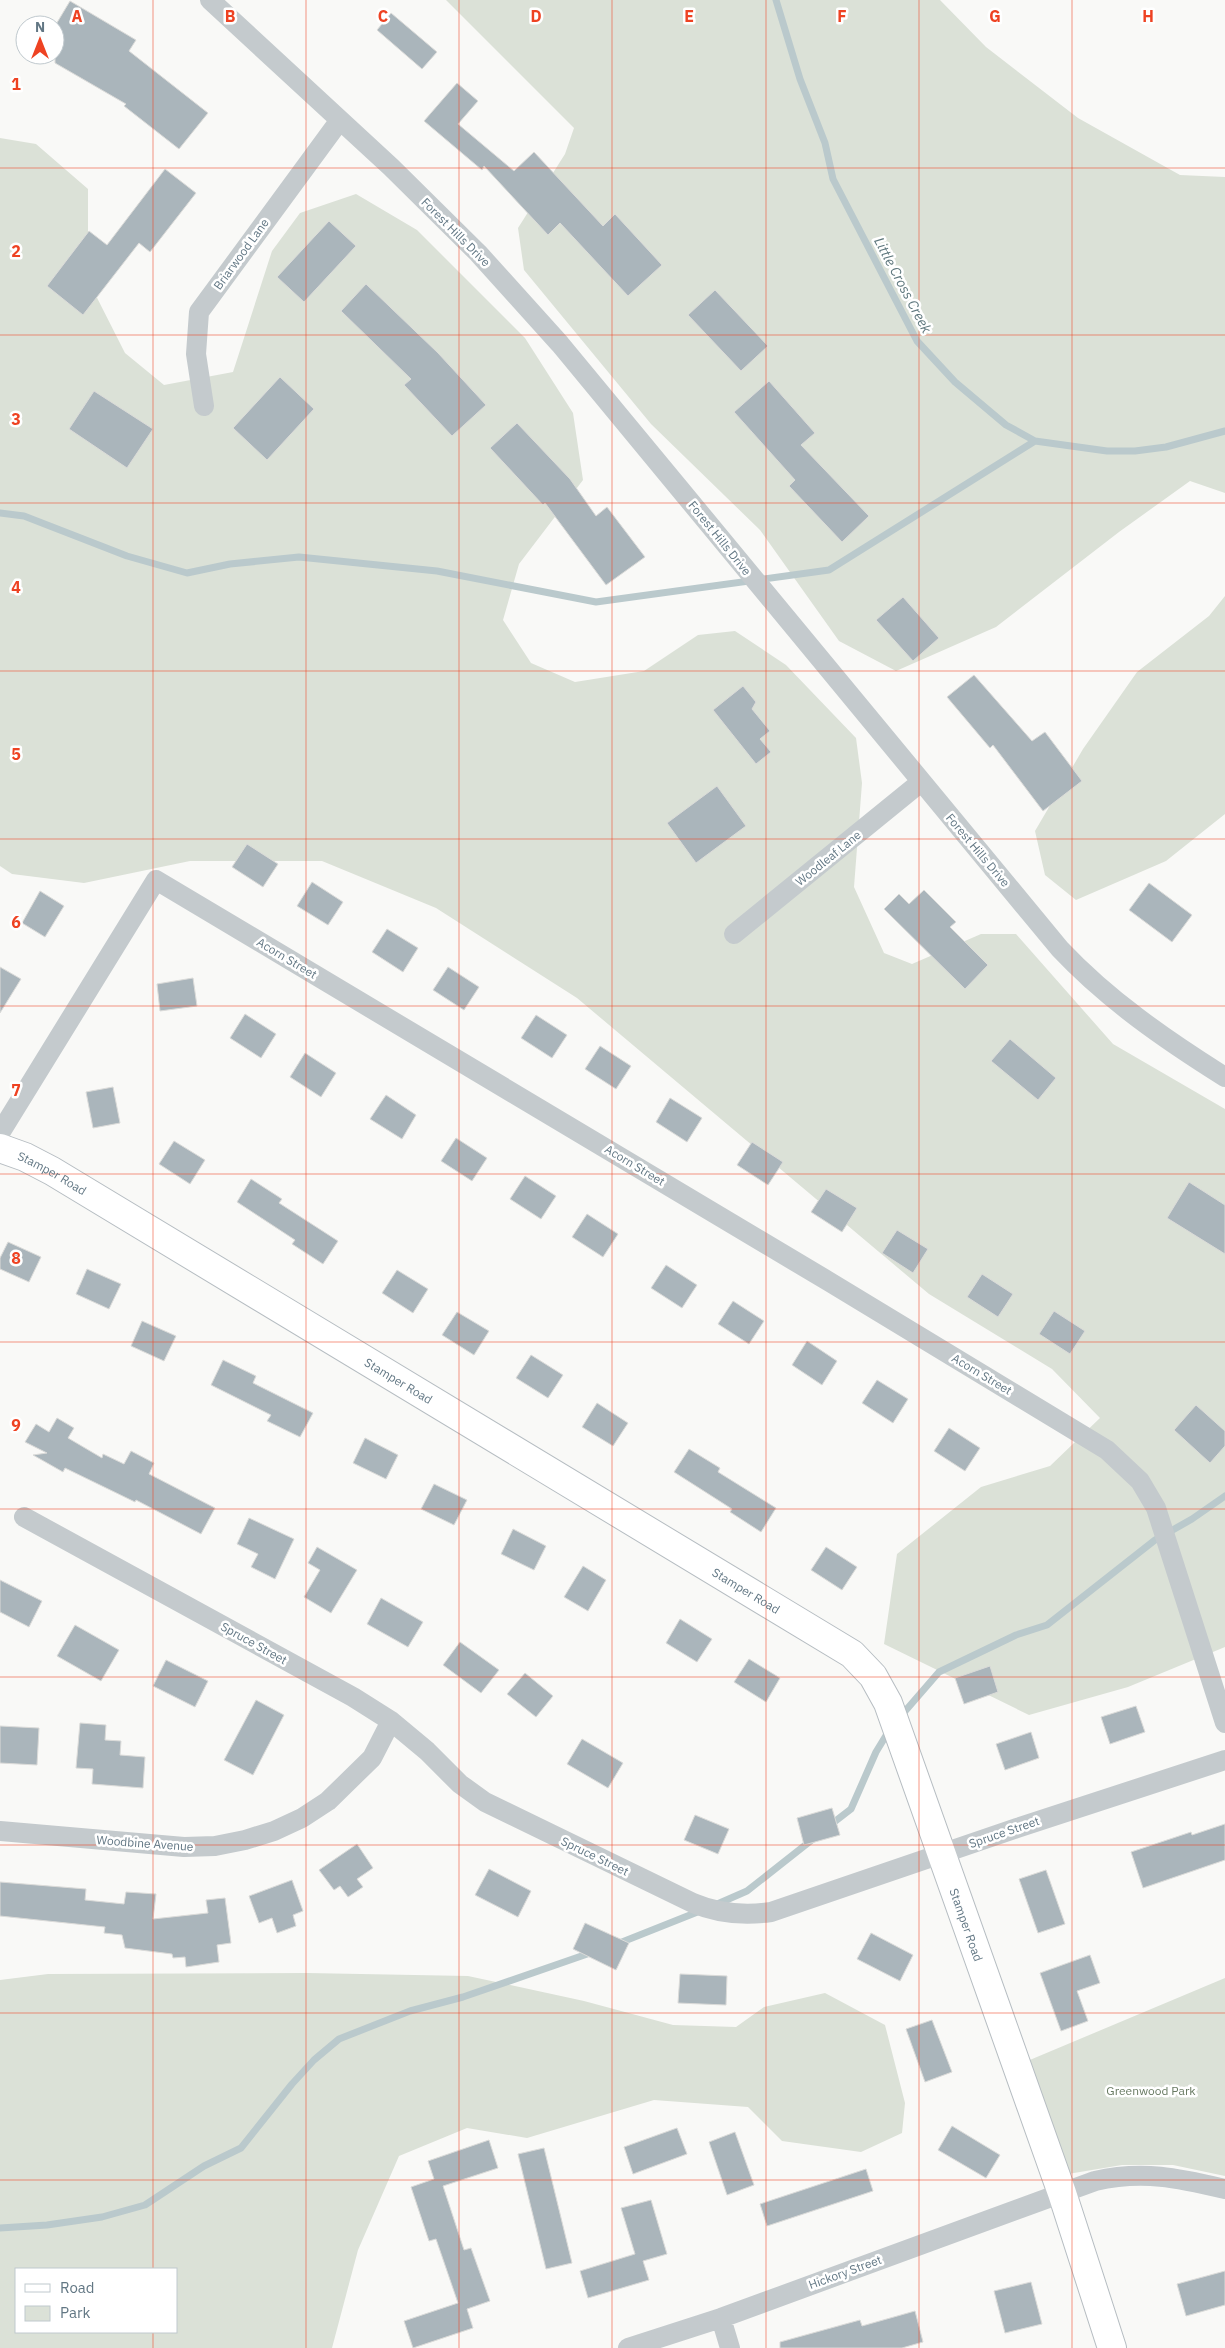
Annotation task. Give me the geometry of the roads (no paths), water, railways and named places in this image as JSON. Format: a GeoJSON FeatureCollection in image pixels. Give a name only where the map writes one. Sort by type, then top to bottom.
{"type":"FeatureCollection","features":[{"type":"Feature","properties":{"kind":"street","name":"Forest Hills Drive"},"geometry":{"type":"LineString","coordinates":[[210,0],[340,120],[478,253],[560,344],[921,782],[1081,971],[1116,1001],[1177,1047],[1225,1077]]}},
{"type":"Feature","properties":{"kind":"street","name":"Briarwood Lane"},"geometry":{"type":"LineString","coordinates":[[204,406],[196,354],[199,312],[340,120]]}},
{"type":"Feature","properties":{"kind":"street","name":"Woodleaf Lane"},"geometry":{"type":"LineString","coordinates":[[734,934],[921,782]]}},
{"type":"Feature","properties":{"kind":"street","name":"Acorn Street"},"geometry":{"type":"LineString","coordinates":[[0,1132],[156,880],[828,1280],[1107,1450],[1140,1481],[1156,1508],[1225,1723]]}},
{"type":"Feature","properties":{"kind":"street","name":"Stamper Road"},"geometry":{"type":"LineString","coordinates":[[0,1148],[52,1170],[852,1654],[874,1676],[888,1703],[1062,2192],[1112,2348]]}},
{"type":"Feature","properties":{"kind":"street","name":"Spruce Street"},"geometry":{"type":"LineString","coordinates":[[24,1517],[353,1697],[390,1720],[428,1751],[460,1784],[485,1802],[693,1903],[714,1911],[737,1914],[771,1912],[1225,1760]]}},
{"type":"Feature","properties":{"kind":"street","name":"Woodbine Avenue"},"geometry":{"type":"LineString","coordinates":[[0,1831],[184,1847],[215,1846],[245,1840],[302,1818],[328,1801],[372,1758],[390,1720]]}},
{"type":"Feature","properties":{"kind":"street","name":"Hickory Street"},"geometry":{"type":"LineString","coordinates":[[628,2348],[721,2318],[1095,2181],[1140,2174],[1170,2176],[1225,2189]]}},
{"type":"Feature","properties":{"kind":"street"},"geometry":{"type":"LineString","coordinates":[[721,2318],[730,2348]]}},
{"type":"Feature","properties":{"kind":"waterway","name":"Little Cross Creek"},"geometry":{"type":"LineString","coordinates":[[776,0],[800,79],[825,143],[833,179],[917,341],[955,382],[1006,425],[1035,441],[1107,451],[1135,451],[1166,447],[1225,431]]}},
{"type":"Feature","properties":{"kind":"waterway"},"geometry":{"type":"LineString","coordinates":[[0,513],[24,516],[127,556],[187,573],[230,564],[299,557],[437,571],[596,602],[829,570],[1035,441]]}},
{"type":"Feature","properties":{"kind":"waterway"},"geometry":{"type":"LineString","coordinates":[[900,1717],[939,1672],[1016,1635],[1047,1625],[1155,1540],[1192,1519],[1225,1496]]}},
{"type":"Feature","properties":{"kind":"waterway"},"geometry":{"type":"LineString","coordinates":[[829,1826],[851,1809],[876,1752],[890,1729]]}},
{"type":"Feature","properties":{"kind":"waterway"},"geometry":{"type":"LineString","coordinates":[[715,1905],[747,1891],[813,1839]]}},
{"type":"Feature","properties":{"kind":"waterway"},"geometry":{"type":"LineString","coordinates":[[617,1944],[700,1911]]}},
{"type":"Feature","properties":{"kind":"waterway"},"geometry":{"type":"LineString","coordinates":[[0,2228],[47,2225],[102,2217],[145,2205],[204,2166],[241,2148],[292,2084],[314,2060],[339,2039],[410,2011],[463,1997],[593,1952]]}},
{"type":"Feature","properties":{"kind":"park label","name":"Greenwood Park"},"geometry":{"type":"Point","coordinates":[1151,2090]}}]}
